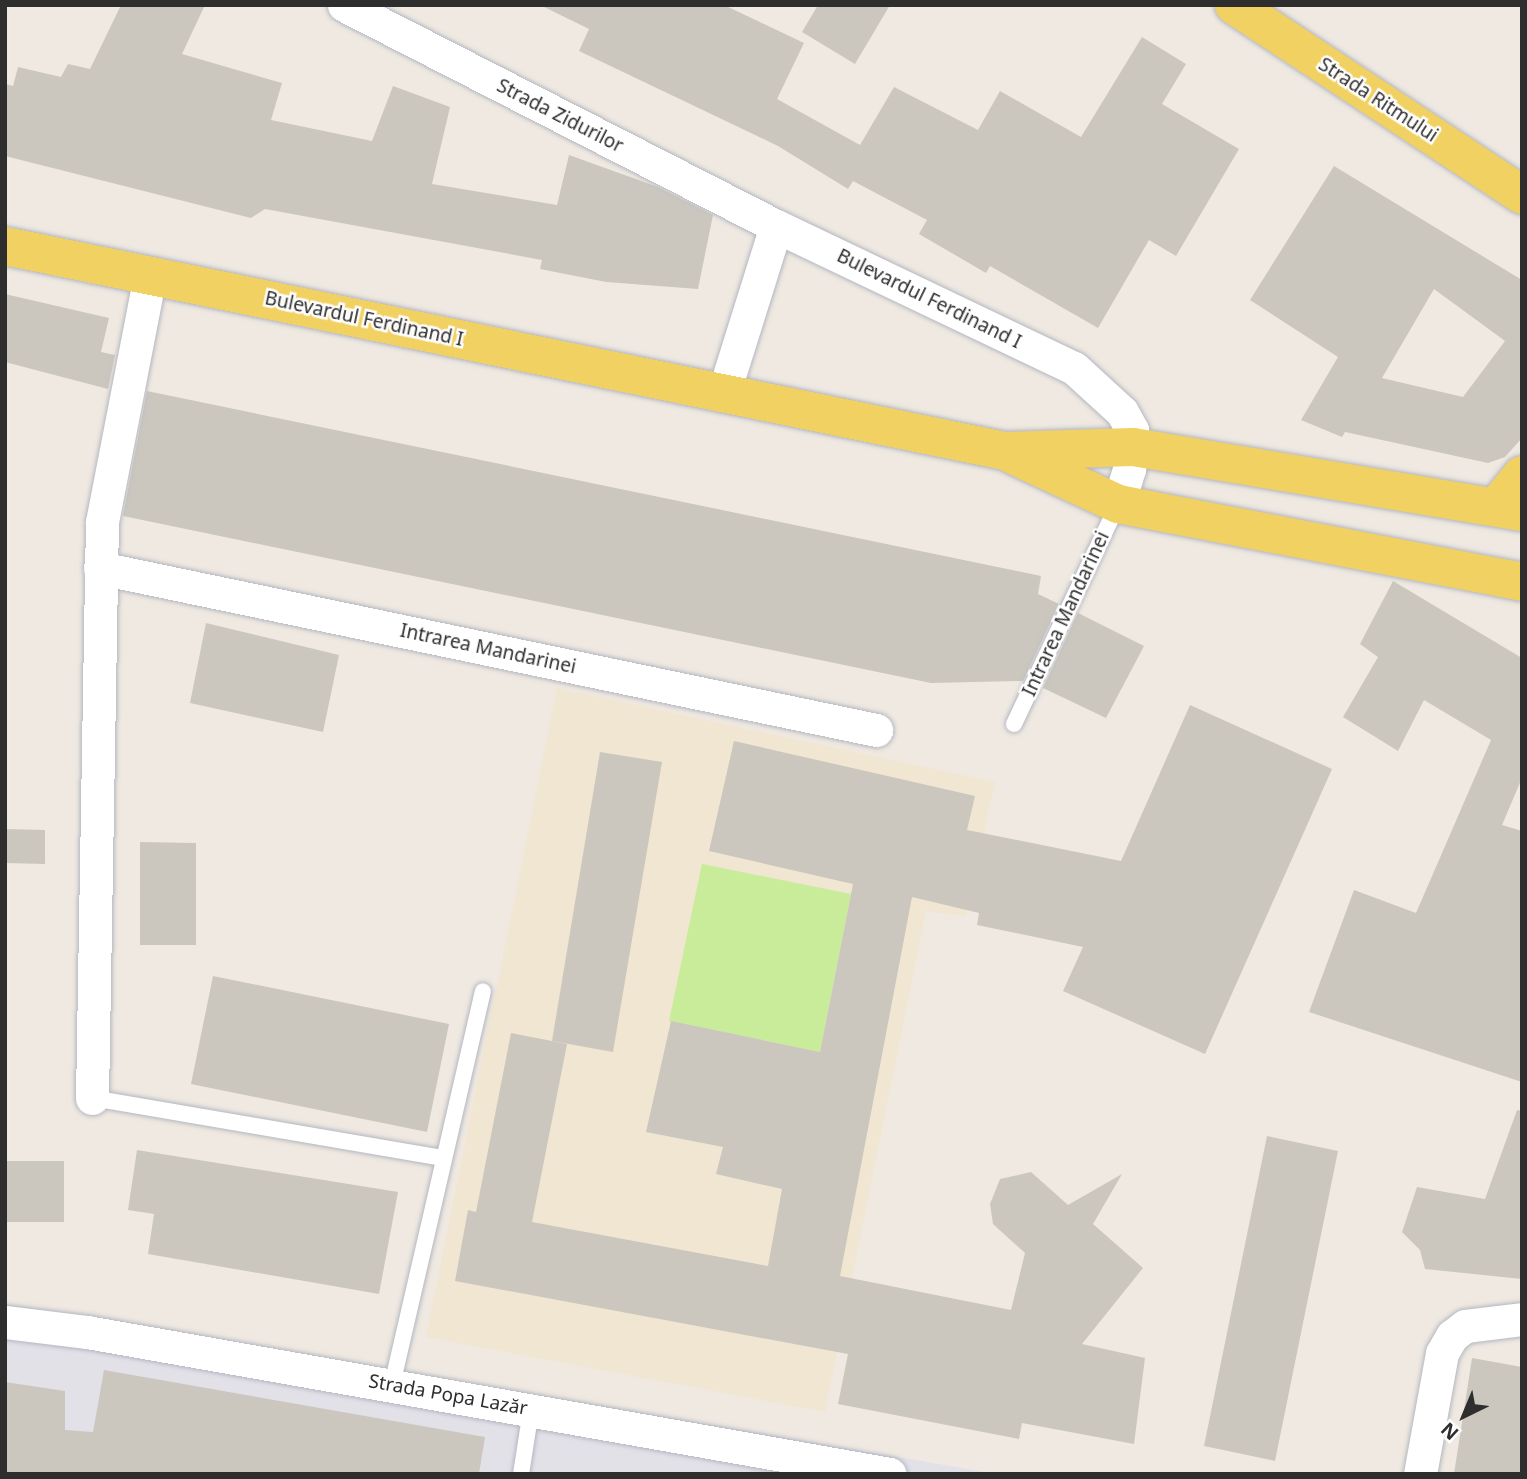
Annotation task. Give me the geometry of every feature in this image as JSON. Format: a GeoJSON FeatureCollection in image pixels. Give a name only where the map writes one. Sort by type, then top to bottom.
{"type":"FeatureCollection","features":[{"type":"Feature","properties":{"kind":"main road","name":"Strada Ritmului"},"geometry":{"type":"LineString","coordinates":[[1234,5],[1522,195]]}},
{"type":"Feature","properties":{"kind":"main road","name":"Bulevardul Ferdinand I"},"geometry":{"type":"LineString","coordinates":[[5,246],[1005,451],[1133,447],[1509,510]]}},
{"type":"Feature","properties":{"kind":"main road","name":"Bulevardul Ferdinand I"},"geometry":{"type":"LineString","coordinates":[[1005,451],[1118,504],[1518,583]]}},
{"type":"Feature","properties":{"kind":"main road"},"geometry":{"type":"LineString","coordinates":[[1509,510],[1522,475]]}},
{"type":"Feature","properties":{"kind":"street","name":"Strada Zidurilor"},"geometry":{"type":"LineString","coordinates":[[344,5],[776,226]]}},
{"type":"Feature","properties":{"kind":"street"},"geometry":{"type":"LineString","coordinates":[[723,394],[776,226]]}},
{"type":"Feature","properties":{"kind":"street","name":"Bulevardul Ferdinand I"},"geometry":{"type":"LineString","coordinates":[[776,226],[1073,368],[1122,412],[1132,430],[1133,447]]}},
{"type":"Feature","properties":{"kind":"street"},"geometry":{"type":"LineString","coordinates":[[92,1098],[102,522],[150,275]]}},
{"type":"Feature","properties":{"kind":"street"},"geometry":{"type":"LineString","coordinates":[[1118,504],[1133,447]]}},
{"type":"Feature","properties":{"kind":"street","name":"Intrarea Mandarinei"},"geometry":{"type":"LineString","coordinates":[[100,568],[876,730]]}},
{"type":"Feature","properties":{"kind":"street"},"geometry":{"type":"LineString","coordinates":[[1420,1474],[1442,1353],[1451,1336],[1465,1326],[1522,1319]]}},
{"type":"Feature","properties":{"kind":"street","name":"Strada Popa Lazăr"},"geometry":{"type":"LineString","coordinates":[[5,1322],[88,1332],[890,1474]]}},
{"type":"Feature","properties":{"kind":"lane","name":"Intrarea Mandarinei"},"geometry":{"type":"LineString","coordinates":[[1014,723],[1118,504]]}},
{"type":"Feature","properties":{"kind":"lane"},"geometry":{"type":"LineString","coordinates":[[391,1385],[483,991]]}},
{"type":"Feature","properties":{"kind":"lane"},"geometry":{"type":"LineString","coordinates":[[92,1098],[443,1158]]}},
{"type":"Feature","properties":{"kind":"lane"},"geometry":{"type":"LineString","coordinates":[[521,1474],[531,1410]]}},
{"type":"Feature","properties":{"kind":"shaded area"},"geometry":{"type":"Polygon","coordinates":[[[557,688],[995,782],[966,916],[926,911],[825,1412],[426,1337],[557,688]]]}},
{"type":"Feature","properties":{"kind":"shaded area"},"geometry":{"type":"Polygon","coordinates":[[[5,1304],[997,1474],[5,1474],[5,1304]]]}},
{"type":"Feature","properties":{"kind":"green space"},"geometry":{"type":"Polygon","coordinates":[[[702,864],[851,894],[820,1052],[669,1021],[702,864]]]}},
{"type":"Feature","properties":{"kind":"building"},"geometry":{"type":"Polygon","coordinates":[[[121,5],[205,5],[182,54],[282,83],[271,120],[372,141],[393,86],[450,107],[432,184],[557,205],[569,155],[658,187],[713,215],[698,289],[606,282],[540,269],[542,260],[265,209],[251,218],[5,156],[5,84],[13,86],[18,67],[61,77],[68,64],[90,69],[121,5]]]}},
{"type":"Feature","properties":{"kind":"building"},"geometry":{"type":"Polygon","coordinates":[[[540,5],[724,5],[804,43],[777,99],[860,145],[894,87],[978,130],[1000,91],[1081,137],[1142,37],[1186,64],[1162,104],[1239,149],[1176,256],[1149,240],[1098,328],[990,266],[986,273],[919,234],[927,220],[853,181],[848,189],[778,146],[579,51],[589,29],[540,5]]]}},
{"type":"Feature","properties":{"kind":"building"},"geometry":{"type":"Polygon","coordinates":[[[818,5],[890,5],[855,64],[802,32],[818,5]]]}},
{"type":"Feature","properties":{"kind":"building"},"geometry":{"type":"Polygon","coordinates":[[[1334,166],[1522,280],[1522,438],[1505,457],[1488,463],[1345,432],[1342,437],[1301,420],[1338,357],[1250,300],[1334,166]],[[1434,289],[1382,378],[1463,397],[1505,341],[1434,289]]]}},
{"type":"Feature","properties":{"kind":"building"},"geometry":{"type":"Polygon","coordinates":[[[5,294],[109,318],[101,352],[115,355],[108,389],[5,362],[5,294]]]}},
{"type":"Feature","properties":{"kind":"building"},"geometry":{"type":"Polygon","coordinates":[[[147,391],[1041,576],[1038,594],[1059,604],[1023,681],[931,683],[123,516],[147,391]]]}},
{"type":"Feature","properties":{"kind":"building"},"geometry":{"type":"Polygon","coordinates":[[[1393,581],[1522,658],[1522,778],[1502,825],[1522,831],[1522,1082],[1309,1012],[1354,890],[1416,913],[1491,740],[1424,700],[1398,751],[1343,717],[1378,657],[1360,644],[1393,581]]]}},
{"type":"Feature","properties":{"kind":"building"},"geometry":{"type":"Polygon","coordinates":[[[1078,613],[1144,646],[1106,718],[1043,688],[1078,613]]]}},
{"type":"Feature","properties":{"kind":"building"},"geometry":{"type":"Polygon","coordinates":[[[206,623],[339,655],[323,732],[190,703],[206,623]]]}},
{"type":"Feature","properties":{"kind":"building"},"geometry":{"type":"Polygon","coordinates":[[[1190,705],[1332,769],[1205,1054],[1063,991],[1083,947],[977,925],[979,913],[912,897],[840,1276],[1011,1310],[1025,1253],[993,1224],[990,1204],[1000,1179],[1031,1172],[1068,1205],[1122,1174],[1093,1224],[1143,1268],[1082,1344],[1145,1358],[1134,1444],[1022,1423],[1019,1439],[838,1404],[848,1354],[455,1281],[468,1210],[476,1212],[511,1033],[567,1044],[532,1222],[768,1266],[782,1189],[716,1174],[723,1147],[646,1132],[671,1021],[820,1052],[853,884],[709,851],[734,741],[975,796],[967,830],[1121,861],[1190,705]]]}},
{"type":"Feature","properties":{"kind":"building"},"geometry":{"type":"Polygon","coordinates":[[[600,752],[662,762],[613,1052],[552,1041],[600,752]]]}},
{"type":"Feature","properties":{"kind":"building"},"geometry":{"type":"Polygon","coordinates":[[[5,829],[45,830],[45,864],[5,863],[5,829]]]}},
{"type":"Feature","properties":{"kind":"building"},"geometry":{"type":"Polygon","coordinates":[[[140,842],[196,843],[196,945],[140,945],[140,842]]]}},
{"type":"Feature","properties":{"kind":"building"},"geometry":{"type":"Polygon","coordinates":[[[213,976],[449,1024],[427,1132],[191,1084],[213,976]]]}},
{"type":"Feature","properties":{"kind":"building"},"geometry":{"type":"Polygon","coordinates":[[[1517,1110],[1522,1111],[1522,1279],[1425,1269],[1420,1250],[1402,1232],[1417,1187],[1485,1199],[1517,1110]]]}},
{"type":"Feature","properties":{"kind":"building"},"geometry":{"type":"Polygon","coordinates":[[[1267,1136],[1338,1151],[1275,1461],[1204,1446],[1267,1136]]]}},
{"type":"Feature","properties":{"kind":"building"},"geometry":{"type":"Polygon","coordinates":[[[137,1150],[398,1192],[379,1294],[148,1254],[154,1214],[128,1210],[137,1150]]]}},
{"type":"Feature","properties":{"kind":"building"},"geometry":{"type":"Polygon","coordinates":[[[5,1161],[64,1161],[64,1222],[5,1222],[5,1161]]]}},
{"type":"Feature","properties":{"kind":"building"},"geometry":{"type":"Polygon","coordinates":[[[1472,1358],[1522,1367],[1522,1474],[1454,1474],[1472,1358]]]}},
{"type":"Feature","properties":{"kind":"building"},"geometry":{"type":"Polygon","coordinates":[[[104,1370],[485,1437],[479,1474],[5,1474],[5,1382],[65,1391],[65,1430],[93,1432],[104,1370]]]}}]}
